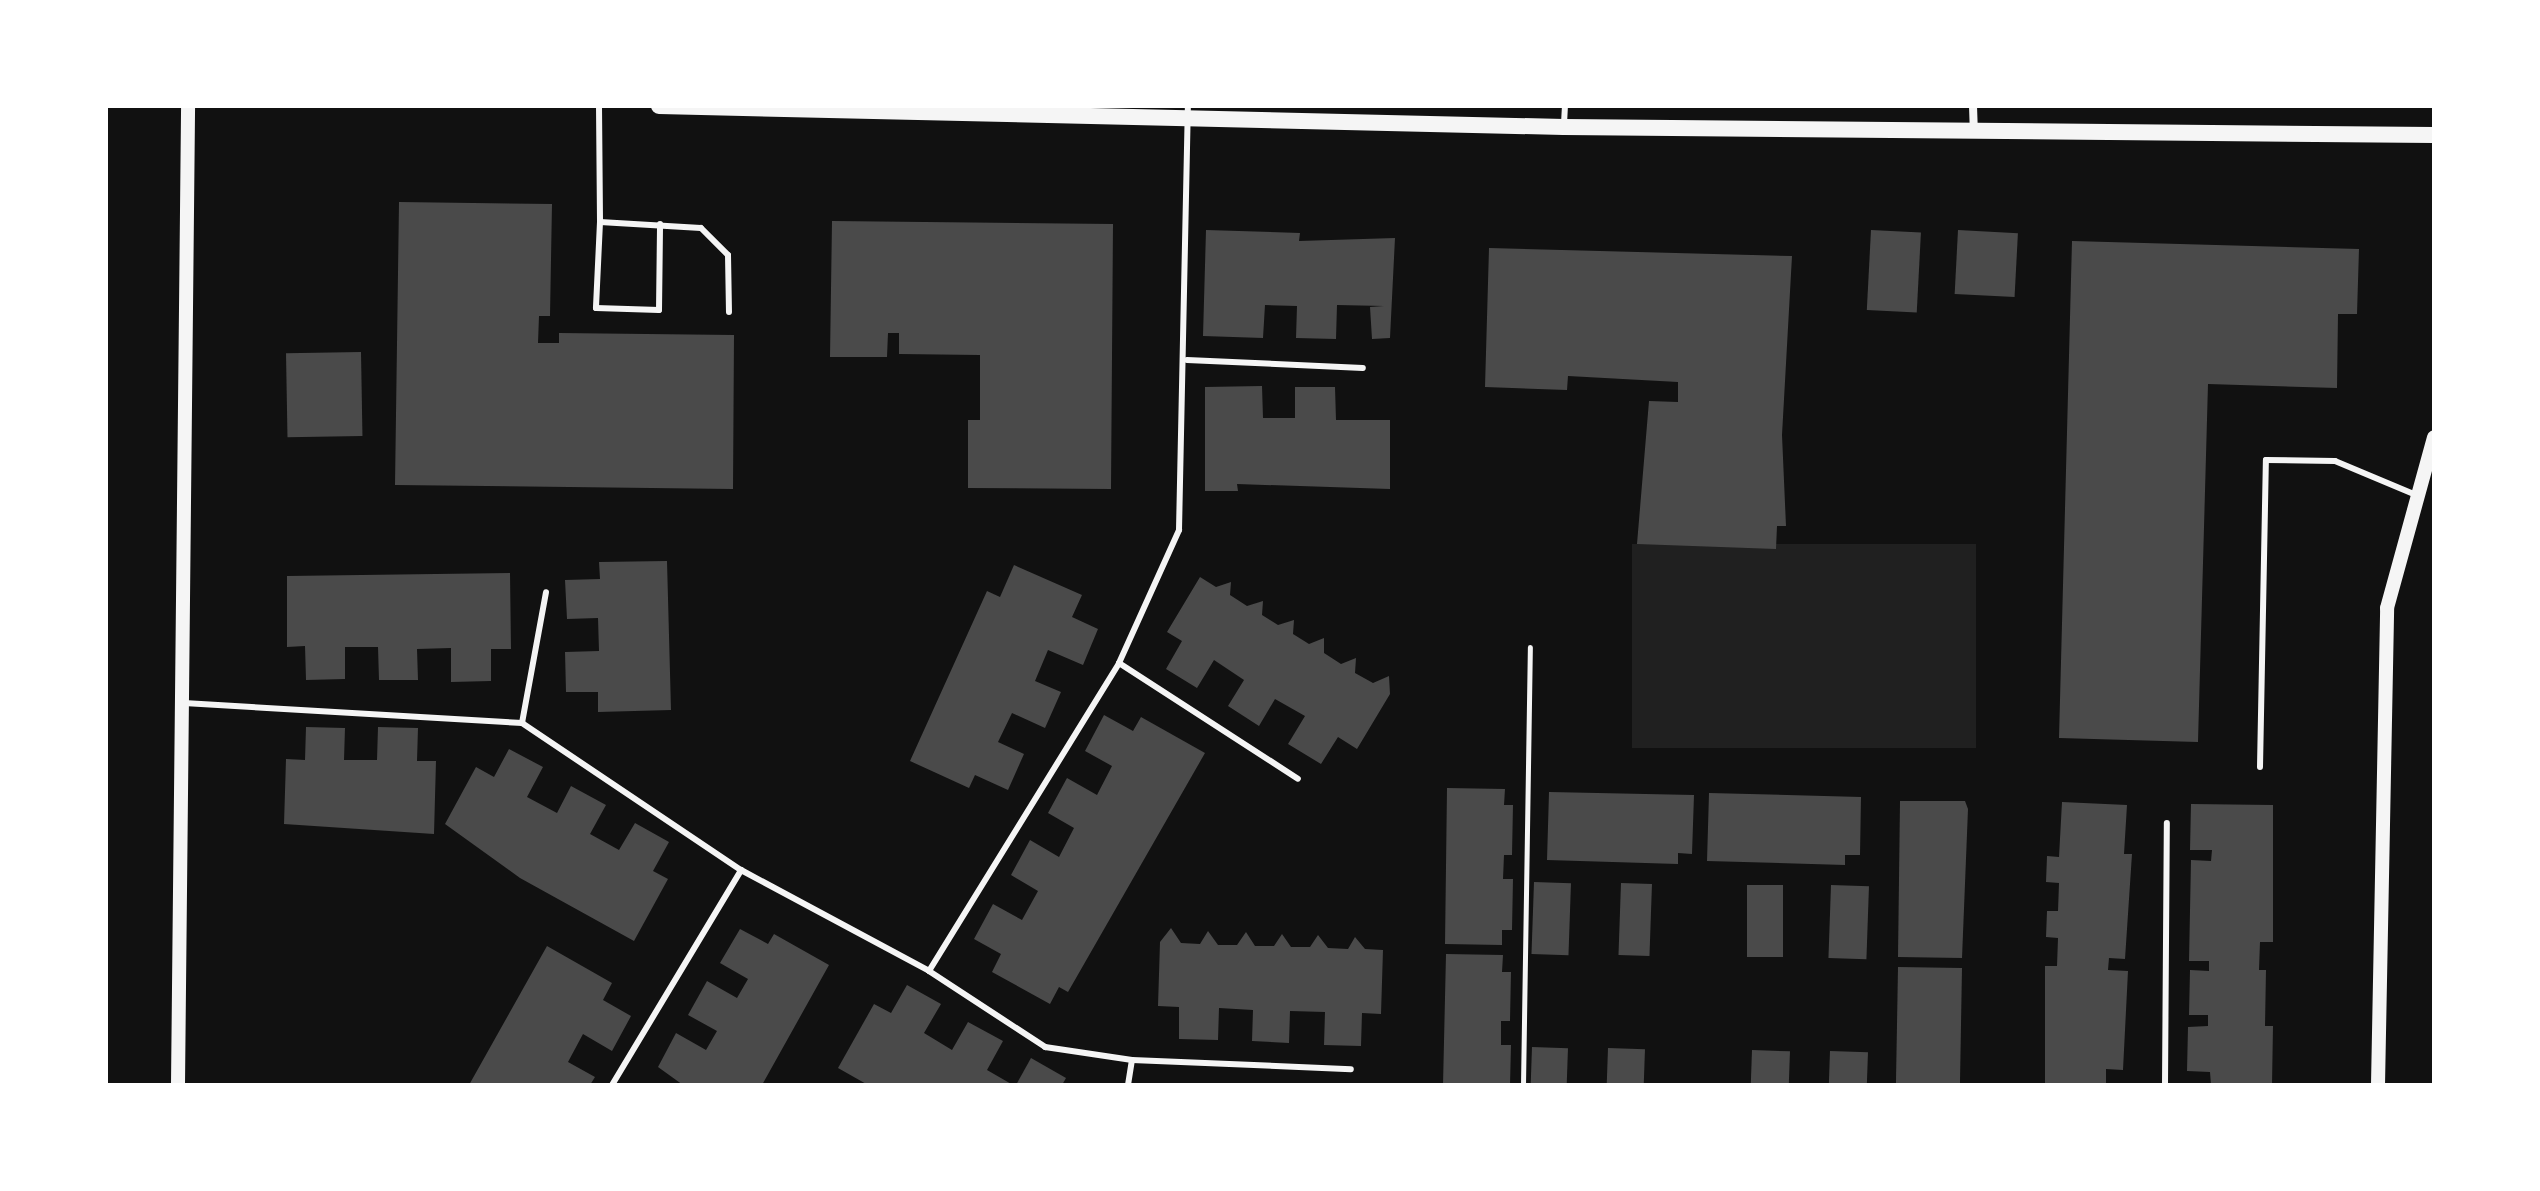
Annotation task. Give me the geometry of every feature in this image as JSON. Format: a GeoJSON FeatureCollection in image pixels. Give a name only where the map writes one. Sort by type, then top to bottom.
{"type":"FeatureCollection","features":[{"type":"Feature","properties":{"kind":"main road"},"geometry":{"type":"LineString","coordinates":[[659,106],[1188,112],[1564,127],[2434,135]]}},
{"type":"Feature","properties":{"kind":"street"},"geometry":{"type":"LineString","coordinates":[[178,1085],[176,703],[188,106]]}},
{"type":"Feature","properties":{"kind":"street"},"geometry":{"type":"LineString","coordinates":[[1973,106],[1974,129]]}},
{"type":"Feature","properties":{"kind":"street"},"geometry":{"type":"LineString","coordinates":[[2378,1085],[2387,608],[2434,437]]}},
{"type":"Feature","properties":{"kind":"lane"},"geometry":{"type":"LineString","coordinates":[[599,106],[600,222],[596,308],[659,310],[660,224]]}},
{"type":"Feature","properties":{"kind":"lane"},"geometry":{"type":"LineString","coordinates":[[1564,127],[1565,106]]}},
{"type":"Feature","properties":{"kind":"lane"},"geometry":{"type":"LineString","coordinates":[[929,971],[1119,663],[1179,530],[1187,360],[1188,112]]}},
{"type":"Feature","properties":{"kind":"lane"},"geometry":{"type":"LineString","coordinates":[[600,222],[701,228],[719,240],[728,255],[729,312]]}},
{"type":"Feature","properties":{"kind":"lane"},"geometry":{"type":"LineString","coordinates":[[1187,360],[1363,368]]}},
{"type":"Feature","properties":{"kind":"lane"},"geometry":{"type":"LineString","coordinates":[[2260,767],[2266,460],[2335,461],[2419,496]]}},
{"type":"Feature","properties":{"kind":"lane"},"geometry":{"type":"LineString","coordinates":[[522,723],[546,592]]}},
{"type":"Feature","properties":{"kind":"lane"},"geometry":{"type":"LineString","coordinates":[[1119,663],[1298,779]]}},
{"type":"Feature","properties":{"kind":"lane"},"geometry":{"type":"LineString","coordinates":[[176,703],[522,723],[741,870],[929,971],[1045,1047],[1132,1060],[1351,1069]]}},
{"type":"Feature","properties":{"kind":"lane"},"geometry":{"type":"LineString","coordinates":[[2165,1085],[2167,823]]}},
{"type":"Feature","properties":{"kind":"lane"},"geometry":{"type":"LineString","coordinates":[[612,1085],[741,870]]}},
{"type":"Feature","properties":{"kind":"lane"},"geometry":{"type":"LineString","coordinates":[[1128,1085],[1132,1060]]}},
{"type":"Feature","properties":{"kind":"path"},"geometry":{"type":"LineString","coordinates":[[1523,1085],[1530,647]]}},
{"type":"Feature","properties":{"kind":"shaded area"},"geometry":{"type":"Polygon","coordinates":[[[1632,544],[1976,544],[1976,748],[1632,748],[1632,544]]]}},
{"type":"Feature","properties":{"kind":"building"},"geometry":{"type":"Polygon","coordinates":[[[399,202],[552,204],[550,316],[539,316],[538,343],[559,343],[559,333],[734,335],[733,489],[395,485],[399,202]]]}},
{"type":"Feature","properties":{"kind":"building"},"geometry":{"type":"Polygon","coordinates":[[[832,221],[1113,224],[1111,489],[968,488],[968,420],[980,420],[980,355],[899,354],[899,333],[888,333],[887,357],[830,357],[832,221]]]}},
{"type":"Feature","properties":{"kind":"building"},"geometry":{"type":"Polygon","coordinates":[[[1206,230],[1300,233],[1299,241],[1395,238],[1390,338],[1372,339],[1370,307],[1384,306],[1337,305],[1336,339],[1296,338],[1297,306],[1265,305],[1263,338],[1203,336],[1206,230]]]}},
{"type":"Feature","properties":{"kind":"building"},"geometry":{"type":"Polygon","coordinates":[[[1871,230],[1921,233],[1917,313],[1867,310],[1871,230]]]}},
{"type":"Feature","properties":{"kind":"building"},"geometry":{"type":"Polygon","coordinates":[[[1958,230],[2018,233],[2015,297],[1955,294],[1958,230]]]}},
{"type":"Feature","properties":{"kind":"building"},"geometry":{"type":"Polygon","coordinates":[[[2072,241],[2359,249],[2357,314],[2338,314],[2337,388],[2208,384],[2198,742],[2059,738],[2072,241]]]}},
{"type":"Feature","properties":{"kind":"building"},"geometry":{"type":"Polygon","coordinates":[[[1489,248],[1792,256],[1782,435],[1786,526],[1777,526],[1776,549],[1637,544],[1649,401],[1678,402],[1678,382],[1568,376],[1567,390],[1485,387],[1489,248]]]}},
{"type":"Feature","properties":{"kind":"building"},"geometry":{"type":"Polygon","coordinates":[[[361,352],[362,436],[287,437],[286,353],[361,352]]]}},
{"type":"Feature","properties":{"kind":"building"},"geometry":{"type":"Polygon","coordinates":[[[1262,386],[1263,418],[1295,418],[1295,387],[1335,387],[1336,420],[1390,420],[1390,489],[1237,484],[1238,491],[1205,491],[1205,387],[1262,386]]]}},
{"type":"Feature","properties":{"kind":"building"},"geometry":{"type":"Polygon","coordinates":[[[667,561],[671,710],[598,712],[598,692],[566,692],[565,652],[599,651],[598,618],[567,619],[565,580],[600,579],[599,562],[667,561]]]}},
{"type":"Feature","properties":{"kind":"building"},"geometry":{"type":"Polygon","coordinates":[[[1014,565],[1082,595],[1072,617],[1098,629],[1083,665],[1048,650],[1035,681],[1061,692],[1045,728],[1012,713],[998,742],[1024,754],[1008,790],[975,775],[969,788],[910,761],[987,591],[1000,597],[1014,565]]]}},
{"type":"Feature","properties":{"kind":"building"},"geometry":{"type":"Polygon","coordinates":[[[510,573],[511,649],[491,649],[491,681],[451,682],[451,648],[417,649],[418,680],[379,680],[378,647],[345,647],[345,679],[306,680],[305,646],[287,647],[287,576],[510,573]]]}},
{"type":"Feature","properties":{"kind":"building"},"geometry":{"type":"Polygon","coordinates":[[[1200,577],[1216,587],[1231,582],[1230,595],[1247,606],[1263,601],[1262,615],[1278,625],[1294,620],[1293,634],[1309,644],[1324,638],[1324,653],[1341,664],[1356,658],[1355,673],[1373,683],[1389,676],[1390,694],[1357,749],[1338,737],[1321,764],[1288,744],[1305,716],[1275,699],[1259,726],[1228,706],[1244,680],[1214,660],[1197,688],[1166,669],[1182,641],[1167,632],[1200,577]]]}},
{"type":"Feature","properties":{"kind":"building"},"geometry":{"type":"Polygon","coordinates":[[[1104,715],[1133,731],[1141,717],[1205,753],[1068,992],[1059,987],[1050,1004],[992,972],[1001,954],[974,939],[993,904],[1022,920],[1038,891],[1011,875],[1030,840],[1059,857],[1074,828],[1048,813],[1067,778],[1097,795],[1112,766],[1085,751],[1104,715]]]}},
{"type":"Feature","properties":{"kind":"building"},"geometry":{"type":"Polygon","coordinates":[[[306,727],[345,728],[344,760],[377,760],[378,727],[418,728],[417,761],[436,761],[434,834],[284,824],[286,759],[305,760],[306,727]]]}},
{"type":"Feature","properties":{"kind":"building"},"geometry":{"type":"Polygon","coordinates":[[[509,749],[543,767],[527,797],[557,813],[571,786],[606,805],[590,834],[619,850],[635,823],[669,842],[653,871],[668,879],[634,941],[520,878],[445,824],[476,767],[494,777],[509,749]]]}},
{"type":"Feature","properties":{"kind":"building"},"geometry":{"type":"Polygon","coordinates":[[[1447,788],[1505,789],[1504,805],[1513,805],[1512,855],[1504,855],[1503,879],[1513,879],[1512,930],[1502,930],[1502,945],[1445,944],[1447,788]]]}},
{"type":"Feature","properties":{"kind":"building"},"geometry":{"type":"Polygon","coordinates":[[[1549,792],[1694,795],[1692,854],[1678,853],[1678,864],[1547,860],[1549,792]]]}},
{"type":"Feature","properties":{"kind":"building"},"geometry":{"type":"Polygon","coordinates":[[[1709,793],[1861,797],[1860,855],[1845,855],[1845,865],[1707,861],[1709,793]]]}},
{"type":"Feature","properties":{"kind":"building"},"geometry":{"type":"Polygon","coordinates":[[[1900,801],[1965,801],[1968,809],[1962,958],[1898,957],[1900,801]]]}},
{"type":"Feature","properties":{"kind":"building"},"geometry":{"type":"Polygon","coordinates":[[[2062,802],[2127,805],[2124,854],[2132,854],[2125,959],[2109,958],[2108,970],[2128,971],[2123,1070],[2106,1069],[2106,1085],[2045,1084],[2045,966],[2057,966],[2058,938],[2046,937],[2047,911],[2058,911],[2059,883],[2046,882],[2047,856],[2059,857],[2062,802]]]}},
{"type":"Feature","properties":{"kind":"building"},"geometry":{"type":"Polygon","coordinates":[[[2191,804],[2273,805],[2273,942],[2260,942],[2259,970],[2266,970],[2265,1026],[2273,1026],[2272,1085],[2211,1085],[2210,1072],[2187,1071],[2188,1027],[2208,1026],[2208,1015],[2189,1015],[2190,970],[2209,971],[2209,961],[2189,961],[2191,860],[2211,861],[2212,850],[2190,850],[2191,804]]]}},
{"type":"Feature","properties":{"kind":"building"},"geometry":{"type":"Polygon","coordinates":[[[1534,882],[1571,883],[1568,955],[1531,954],[1534,882]]]}},
{"type":"Feature","properties":{"kind":"building"},"geometry":{"type":"Polygon","coordinates":[[[1621,883],[1652,884],[1649,956],[1618,955],[1621,883]]]}},
{"type":"Feature","properties":{"kind":"building"},"geometry":{"type":"Polygon","coordinates":[[[1747,885],[1783,885],[1783,957],[1747,957],[1747,885]]]}},
{"type":"Feature","properties":{"kind":"building"},"geometry":{"type":"Polygon","coordinates":[[[1831,885],[1869,886],[1866,959],[1828,958],[1831,885]]]}},
{"type":"Feature","properties":{"kind":"building"},"geometry":{"type":"Polygon","coordinates":[[[1171,928],[1181,943],[1200,944],[1208,931],[1218,945],[1237,945],[1246,932],[1255,946],[1274,946],[1282,934],[1291,947],[1310,947],[1318,935],[1328,948],[1348,949],[1355,937],[1365,949],[1383,950],[1381,1014],[1362,1013],[1361,1046],[1324,1045],[1325,1012],[1290,1011],[1289,1043],[1252,1041],[1253,1010],[1219,1008],[1218,1040],[1179,1039],[1179,1007],[1158,1006],[1160,942],[1171,928]]]}},
{"type":"Feature","properties":{"kind":"building"},"geometry":{"type":"Polygon","coordinates":[[[740,929],[768,944],[774,934],[829,965],[762,1085],[683,1085],[658,1067],[676,1033],[706,1050],[717,1031],[688,1015],[707,981],[737,998],[748,979],[720,963],[740,929]]]}},
{"type":"Feature","properties":{"kind":"building"},"geometry":{"type":"Polygon","coordinates":[[[547,946],[612,983],[603,1000],[631,1016],[612,1051],[583,1034],[568,1062],[595,1077],[590,1085],[469,1085],[547,946]]]}},
{"type":"Feature","properties":{"kind":"building"},"geometry":{"type":"Polygon","coordinates":[[[1446,954],[1503,955],[1502,972],[1511,972],[1510,1021],[1501,1021],[1501,1045],[1511,1045],[1510,1085],[1443,1085],[1446,954]]]}},
{"type":"Feature","properties":{"kind":"building"},"geometry":{"type":"Polygon","coordinates":[[[1898,967],[1962,968],[1960,1085],[1896,1085],[1898,967]]]}},
{"type":"Feature","properties":{"kind":"building"},"geometry":{"type":"Polygon","coordinates":[[[907,985],[941,1004],[924,1033],[952,1050],[968,1022],[1003,1041],[987,1070],[1013,1085],[868,1085],[838,1068],[874,1004],[891,1013],[907,985]]]}},
{"type":"Feature","properties":{"kind":"building"},"geometry":{"type":"Polygon","coordinates":[[[1532,1047],[1568,1048],[1567,1085],[1531,1085],[1532,1047]]]}},
{"type":"Feature","properties":{"kind":"building"},"geometry":{"type":"Polygon","coordinates":[[[1608,1048],[1645,1049],[1644,1085],[1607,1085],[1608,1048]]]}},
{"type":"Feature","properties":{"kind":"building"},"geometry":{"type":"Polygon","coordinates":[[[1752,1050],[1790,1051],[1789,1085],[1751,1085],[1752,1050]]]}},
{"type":"Feature","properties":{"kind":"building"},"geometry":{"type":"Polygon","coordinates":[[[1830,1051],[1868,1052],[1867,1085],[1829,1085],[1830,1051]]]}},
{"type":"Feature","properties":{"kind":"building"},"geometry":{"type":"Polygon","coordinates":[[[1031,1058],[1066,1078],[1062,1085],[1016,1085],[1031,1058]]]}}]}
